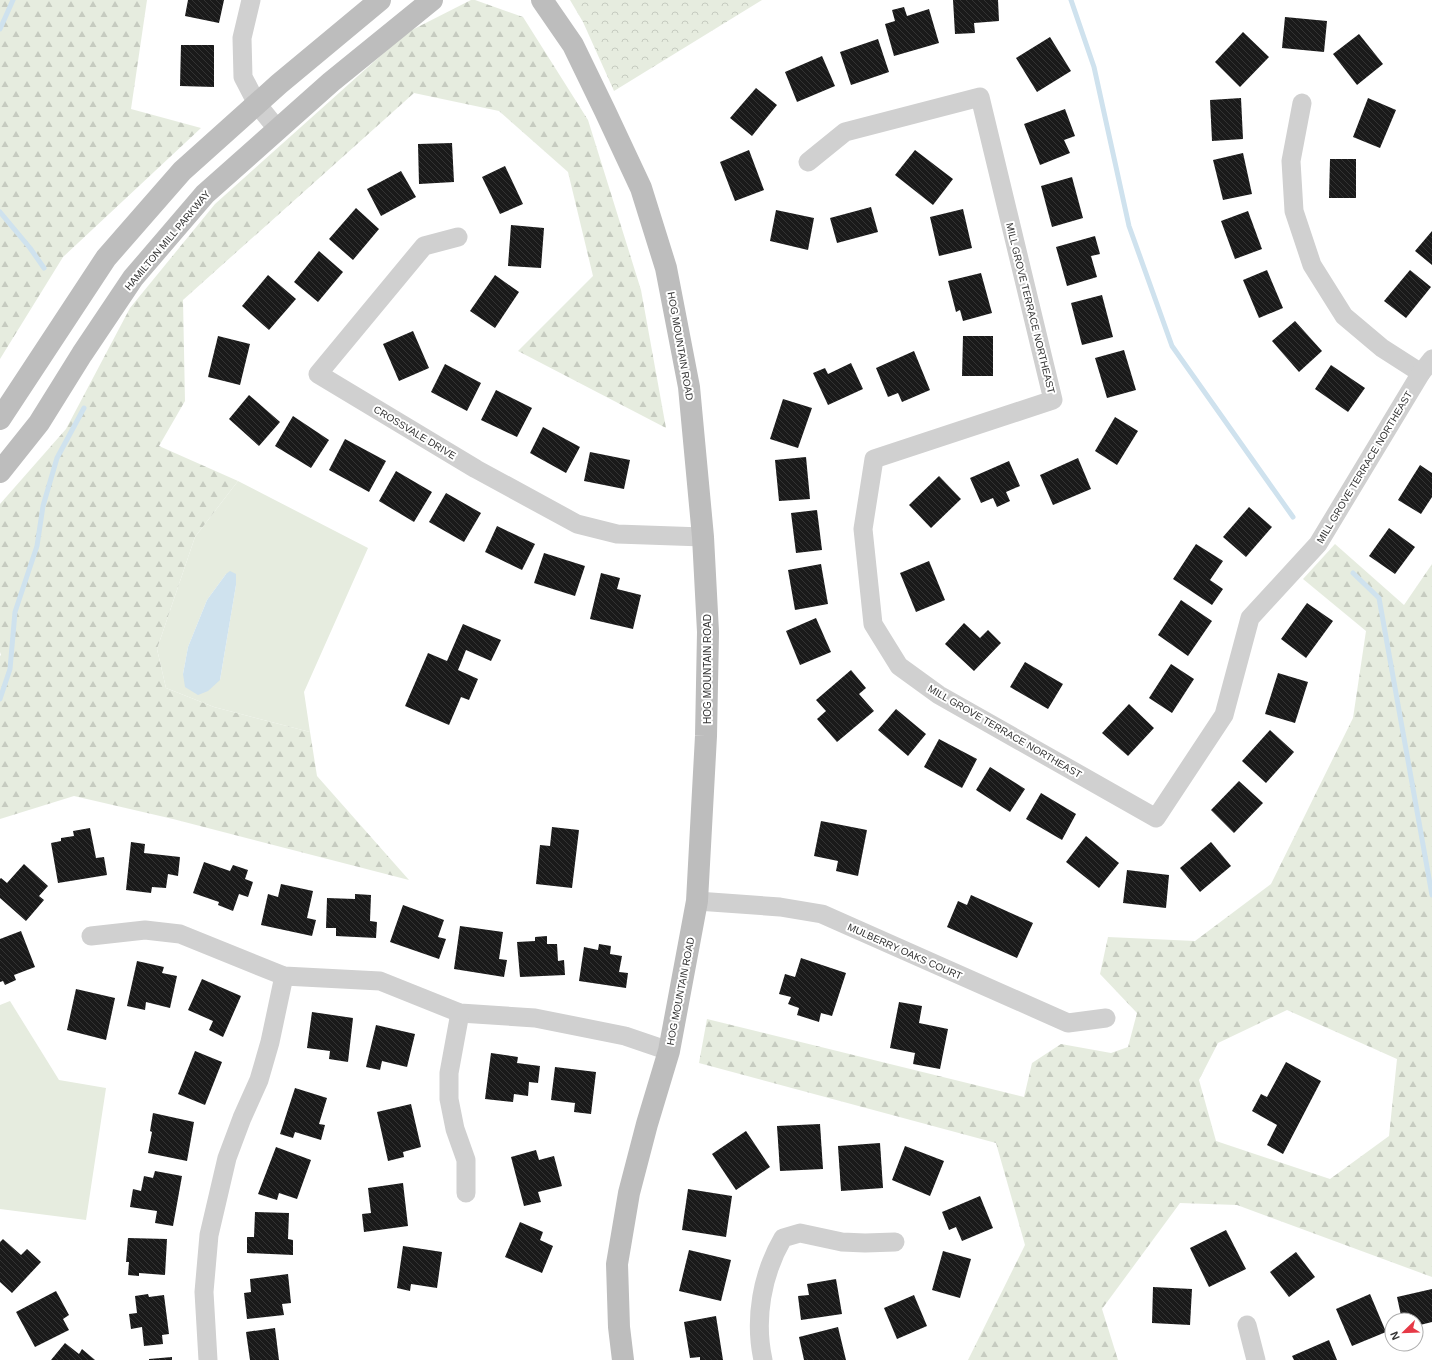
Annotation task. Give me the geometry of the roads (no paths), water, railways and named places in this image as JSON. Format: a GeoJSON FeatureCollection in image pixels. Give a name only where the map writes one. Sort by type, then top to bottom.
{"type":"FeatureCollection","features":[{"type":"Feature","properties":{"kind":"street"},"geometry":{"type":"LineString","coordinates":[[251,0],[242,38],[243,77],[257,104],[278,130]]}},
{"type":"Feature","properties":{"kind":"street"},"geometry":{"type":"LineString","coordinates":[[0,419],[106,258],[182,171],[257,104],[380,0]]}},
{"type":"Feature","properties":{"kind":"street","name":"HAMILTON MILL PARKWAY"},"geometry":{"type":"LineString","coordinates":[[0,472],[39,423],[82,354],[133,278],[205,194],[331,82],[432,0]]}},
{"type":"Feature","properties":{"kind":"street","name":"HOG MOUNTAIN ROAD"},"geometry":{"type":"LineString","coordinates":[[542,0],[573,45],[641,188],[666,268],[689,387],[703,537],[708,632],[706,736],[697,901],[669,1051],[646,1124],[629,1193],[617,1264],[619,1327],[623,1360]]}},
{"type":"Feature","properties":{"kind":"street","name":"MILL GROVE TERRACE NORTHEAST"},"geometry":{"type":"LineString","coordinates":[[808,162],[845,132],[980,97],[1053,400],[874,459],[863,529],[874,624],[899,666],[939,695],[1156,818],[1224,715],[1250,618],[1318,544],[1427,366]]}},
{"type":"Feature","properties":{"kind":"street"},"geometry":{"type":"LineString","coordinates":[[1302,103],[1291,161],[1293,196],[1294,211],[1312,265],[1344,316],[1382,348],[1427,366]]}},
{"type":"Feature","properties":{"kind":"street","name":"CROSSVALE DRIVE"},"geometry":{"type":"LineString","coordinates":[[458,237],[424,246],[318,374],[476,469],[577,524],[617,534],[703,537]]}},
{"type":"Feature","properties":{"kind":"street","name":"MULBERRY OAKS COURT"},"geometry":{"type":"LineString","coordinates":[[697,901],[780,907],[822,914],[1068,1023],[1106,1018]]}},
{"type":"Feature","properties":{"kind":"street"},"geometry":{"type":"LineString","coordinates":[[91,936],[146,930],[180,934],[284,976],[380,981],[460,1013],[535,1018],[625,1036],[669,1051]]}},
{"type":"Feature","properties":{"kind":"street"},"geometry":{"type":"LineString","coordinates":[[208,1360],[204,1292],[210,1235],[227,1158],[242,1118],[259,1080],[270,1042],[284,976]]}},
{"type":"Feature","properties":{"kind":"street"},"geometry":{"type":"LineString","coordinates":[[460,1013],[449,1073],[448,1099],[455,1129],[466,1160],[466,1193]]}},
{"type":"Feature","properties":{"kind":"street"},"geometry":{"type":"LineString","coordinates":[[764,1360],[759,1322],[763,1291],[775,1252],[783,1238],[800,1233],[842,1242],[895,1242]]}},
{"type":"Feature","properties":{"kind":"street"},"geometry":{"type":"LineString","coordinates":[[1247,1326],[1256,1360]]}},
{"type":"Feature","properties":{"kind":"water"},"geometry":{"type":"Polygon","coordinates":[[[230,571],[236,574],[236,585],[220,680],[208,691],[198,695],[185,687],[183,674],[188,647],[207,600],[226,574],[230,571]]]}},
{"type":"Feature","properties":{"kind":"waterway"},"geometry":{"type":"LineString","coordinates":[[0,29],[13,0]]}},
{"type":"Feature","properties":{"kind":"waterway"},"geometry":{"type":"LineString","coordinates":[[1071,0],[1094,67],[1129,226],[1172,346],[1293,517]]}},
{"type":"Feature","properties":{"kind":"waterway"},"geometry":{"type":"LineString","coordinates":[[0,212],[30,248],[44,268]]}},
{"type":"Feature","properties":{"kind":"waterway"},"geometry":{"type":"LineString","coordinates":[[0,699],[10,669],[15,612],[37,546],[43,506],[57,458],[84,408]]}},
{"type":"Feature","properties":{"kind":"waterway"},"geometry":{"type":"LineString","coordinates":[[1353,573],[1379,598],[1432,895]]}}]}
